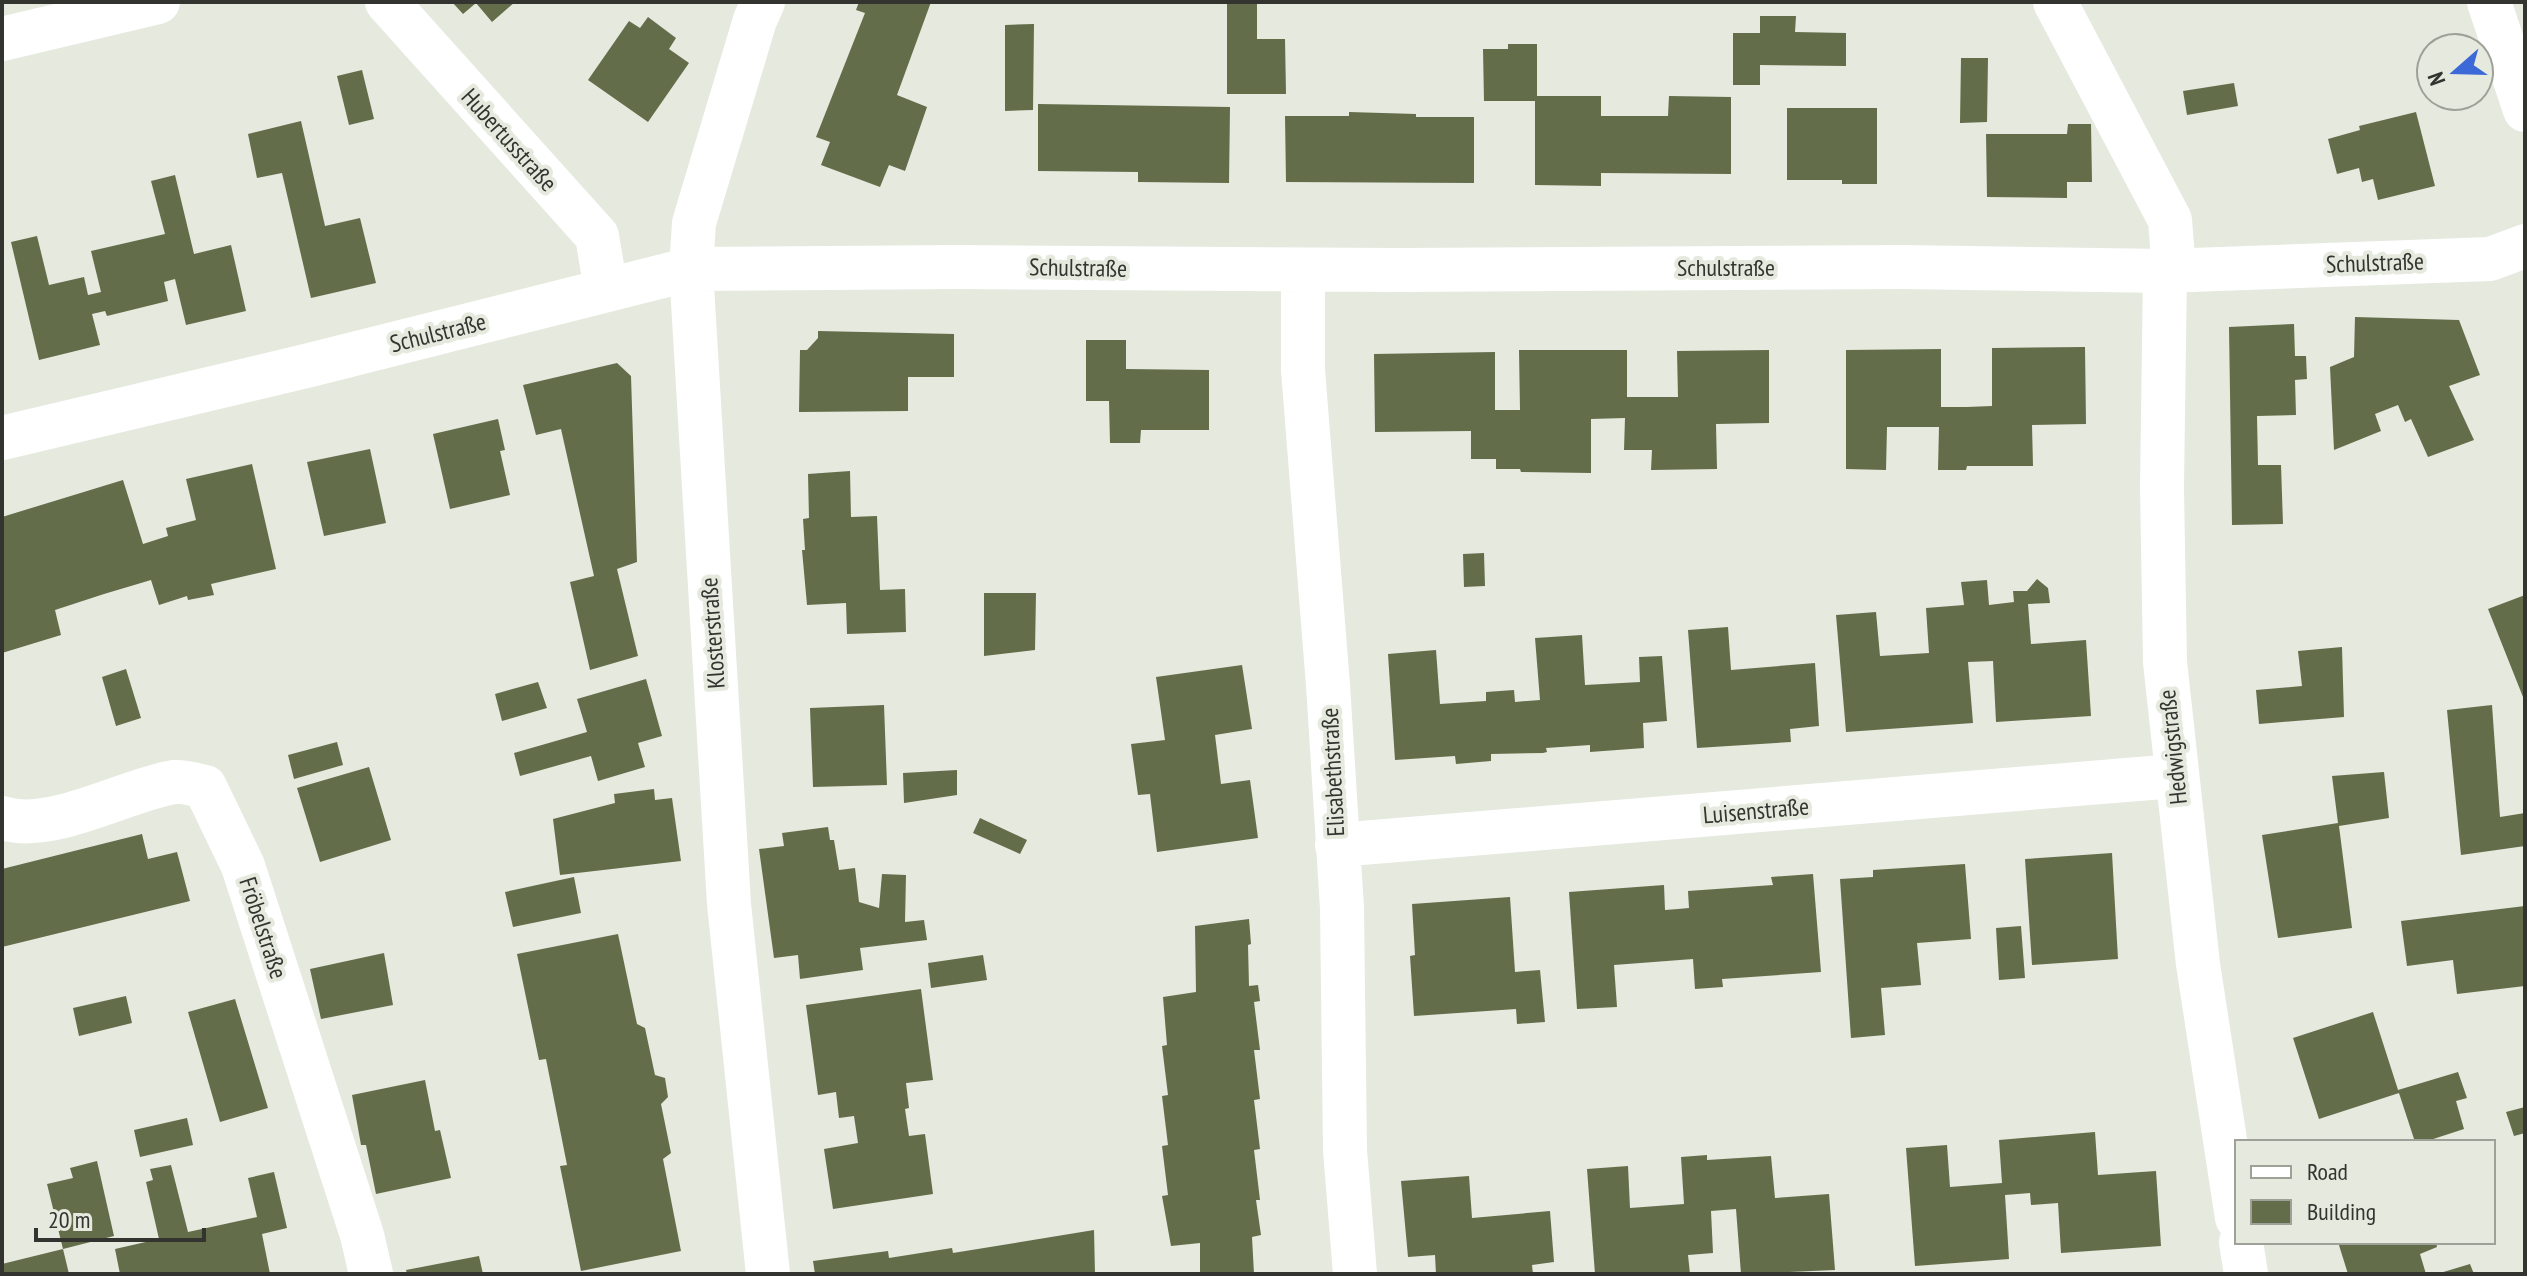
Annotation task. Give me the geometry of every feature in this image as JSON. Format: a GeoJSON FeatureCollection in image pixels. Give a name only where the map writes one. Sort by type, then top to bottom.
{"type":"FeatureCollection","features":[{"type":"Feature","properties":{"kind":"street"},"geometry":{"type":"LineString","coordinates":[[2,39],[158,2]]}},
{"type":"Feature","properties":{"kind":"street","name":"Hubertusstraße"},"geometry":{"type":"LineString","coordinates":[[387,2],[597,236],[606,290]]}},
{"type":"Feature","properties":{"kind":"street","name":"Klosterstraße"},"geometry":{"type":"LineString","coordinates":[[763,2],[694,223],[691,269],[729,904],[768,1274]]}},
{"type":"Feature","properties":{"kind":"street"},"geometry":{"type":"LineString","coordinates":[[2055,2],[2170,220],[2169,271]]}},
{"type":"Feature","properties":{"kind":"street"},"geometry":{"type":"LineString","coordinates":[[2489,2],[2525,110]]}},
{"type":"Feature","properties":{"kind":"street","name":"Schulstraße"},"geometry":{"type":"LineString","coordinates":[[2,438],[691,269],[1902,267],[2169,271],[2490,259],[2525,246]]}},
{"type":"Feature","properties":{"kind":"street","name":"Elisabethstraße"},"geometry":{"type":"LineString","coordinates":[[1303,270],[1303,370],[1342,908],[1345,1150],[1355,1274]]}},
{"type":"Feature","properties":{"kind":"street","name":"Hedwigstraße"},"geometry":{"type":"LineString","coordinates":[[2169,271],[2162,488],[2165,662],[2175,776],[2207,1031],[2235,1206]]}},
{"type":"Feature","properties":{"kind":"street","name":"Luisenstraße"},"geometry":{"type":"LineString","coordinates":[[1337,845],[2175,776]]}},
{"type":"Feature","properties":{"kind":"street","name":"Fröbelstraße"},"geometry":{"type":"LineString","coordinates":[[2,818],[15,823],[65,815],[177,781],[205,787],[243,866],[362,1235],[371,1274]]}},
{"type":"Feature","properties":{"kind":"street"},"geometry":{"type":"LineString","coordinates":[[2241,1244],[2246,1274]]}},
{"type":"Feature","properties":{"kind":"building"},"geometry":{"type":"Polygon","coordinates":[[[452,2],[515,2],[492,22],[476,3],[463,14],[452,2]]]}},
{"type":"Feature","properties":{"kind":"building"},"geometry":{"type":"Polygon","coordinates":[[[859,2],[931,2],[897,95],[927,107],[905,171],[889,165],[880,187],[821,165],[830,142],[816,137],[865,13],[856,10],[859,2]]]}},
{"type":"Feature","properties":{"kind":"building"},"geometry":{"type":"Polygon","coordinates":[[[1227,2],[1257,2],[1257,39],[1285,39],[1286,94],[1227,94],[1227,2]]]}},
{"type":"Feature","properties":{"kind":"building"},"geometry":{"type":"Polygon","coordinates":[[[1760,16],[1796,16],[1795,32],[1846,33],[1846,66],[1760,65],[1760,85],[1733,85],[1733,33],[1760,33],[1760,16]]]}},
{"type":"Feature","properties":{"kind":"building"},"geometry":{"type":"Polygon","coordinates":[[[648,17],[676,38],[669,49],[689,63],[648,122],[588,80],[629,21],[640,28],[648,17]]]}},
{"type":"Feature","properties":{"kind":"building"},"geometry":{"type":"Polygon","coordinates":[[[1034,24],[1033,110],[1005,111],[1005,25],[1034,24]]]}},
{"type":"Feature","properties":{"kind":"building"},"geometry":{"type":"Polygon","coordinates":[[[1508,44],[1537,44],[1537,96],[1601,96],[1601,116],[1668,116],[1669,96],[1731,97],[1731,174],[1601,173],[1601,186],[1535,185],[1535,101],[1484,101],[1483,49],[1508,49],[1508,44]]]}},
{"type":"Feature","properties":{"kind":"building"},"geometry":{"type":"Polygon","coordinates":[[[1961,58],[1988,58],[1987,122],[1960,123],[1961,58]]]}},
{"type":"Feature","properties":{"kind":"building"},"geometry":{"type":"Polygon","coordinates":[[[362,70],[374,119],[349,125],[337,76],[362,70]]]}},
{"type":"Feature","properties":{"kind":"building"},"geometry":{"type":"Polygon","coordinates":[[[2234,83],[2238,106],[2187,115],[2183,91],[2234,83]]]}},
{"type":"Feature","properties":{"kind":"building"},"geometry":{"type":"Polygon","coordinates":[[[1038,104],[1230,107],[1229,183],[1138,182],[1138,172],[1038,171],[1038,104]]]}},
{"type":"Feature","properties":{"kind":"building"},"geometry":{"type":"Polygon","coordinates":[[[1787,108],[1877,108],[1877,184],[1842,184],[1842,180],[1787,180],[1787,108]]]}},
{"type":"Feature","properties":{"kind":"building"},"geometry":{"type":"Polygon","coordinates":[[[1349,112],[1474,117],[1474,183],[1286,182],[1285,116],[1349,116],[1349,112]]]}},
{"type":"Feature","properties":{"kind":"building"},"geometry":{"type":"Polygon","coordinates":[[[2416,112],[2435,186],[2378,200],[2373,179],[2362,182],[2359,168],[2337,174],[2328,139],[2360,130],[2359,126],[2416,112]]]}},
{"type":"Feature","properties":{"kind":"building"},"geometry":{"type":"Polygon","coordinates":[[[301,121],[325,226],[360,218],[376,283],[311,298],[282,173],[257,178],[248,134],[301,121]]]}},
{"type":"Feature","properties":{"kind":"building"},"geometry":{"type":"Polygon","coordinates":[[[2068,124],[2091,124],[2092,182],[2067,182],[2067,198],[1987,197],[1986,134],[2067,134],[2068,124]]]}},
{"type":"Feature","properties":{"kind":"building"},"geometry":{"type":"Polygon","coordinates":[[[175,175],[194,254],[231,245],[246,311],[186,325],[175,279],[164,282],[168,301],[107,316],[105,311],[92,314],[100,345],[39,360],[11,242],[37,236],[49,285],[84,277],[88,295],[101,292],[91,251],[165,234],[151,181],[175,175]]]}},
{"type":"Feature","properties":{"kind":"building"},"geometry":{"type":"Polygon","coordinates":[[[2355,317],[2459,320],[2480,375],[2449,386],[2474,440],[2428,457],[2411,419],[2405,422],[2398,405],[2375,414],[2381,431],[2334,450],[2330,367],[2354,357],[2355,317]]]}},
{"type":"Feature","properties":{"kind":"building"},"geometry":{"type":"Polygon","coordinates":[[[2294,324],[2295,356],[2306,356],[2307,379],[2295,380],[2296,415],[2257,416],[2258,465],[2281,465],[2283,524],[2232,525],[2229,327],[2294,324]]]}},
{"type":"Feature","properties":{"kind":"building"},"geometry":{"type":"Polygon","coordinates":[[[818,331],[954,334],[954,377],[908,377],[908,411],[799,412],[800,350],[807,350],[818,338],[818,331]]]}},
{"type":"Feature","properties":{"kind":"building"},"geometry":{"type":"Polygon","coordinates":[[[1086,340],[1126,340],[1126,369],[1209,370],[1209,430],[1141,430],[1140,443],[1110,443],[1109,401],[1086,401],[1086,340]]]}},
{"type":"Feature","properties":{"kind":"building"},"geometry":{"type":"Polygon","coordinates":[[[2085,347],[2086,424],[2032,425],[2033,466],[1967,466],[1966,470],[1938,470],[1939,427],[1887,427],[1886,470],[1846,469],[1846,350],[1941,349],[1941,407],[1967,407],[1992,406],[1992,348],[2085,347]]]}},
{"type":"Feature","properties":{"kind":"building"},"geometry":{"type":"Polygon","coordinates":[[[1519,350],[1627,350],[1627,397],[1678,397],[1677,351],[1769,350],[1769,423],[1716,424],[1717,469],[1651,470],[1652,450],[1624,450],[1625,418],[1591,419],[1591,473],[1496,469],[1496,459],[1471,459],[1471,431],[1375,432],[1374,354],[1495,352],[1495,410],[1520,410],[1519,350]]]}},
{"type":"Feature","properties":{"kind":"building"},"geometry":{"type":"Polygon","coordinates":[[[617,363],[631,376],[637,562],[617,569],[638,656],[590,670],[570,582],[594,576],[561,429],[536,435],[523,385],[617,363]]]}},
{"type":"Feature","properties":{"kind":"building"},"geometry":{"type":"Polygon","coordinates":[[[498,419],[505,450],[500,451],[510,495],[450,509],[433,434],[498,419]]]}},
{"type":"Feature","properties":{"kind":"building"},"geometry":{"type":"Polygon","coordinates":[[[370,449],[386,523],[324,536],[307,462],[370,449]]]}},
{"type":"Feature","properties":{"kind":"building"},"geometry":{"type":"Polygon","coordinates":[[[252,464],[276,569],[211,584],[214,595],[188,600],[187,596],[159,605],[151,580],[104,594],[55,610],[61,635],[2,653],[2,517],[123,480],[143,544],[168,536],[166,528],[196,520],[186,479],[252,464]]]}},
{"type":"Feature","properties":{"kind":"building"},"geometry":{"type":"Polygon","coordinates":[[[850,471],[851,517],[877,516],[880,590],[905,589],[906,632],[847,634],[846,603],[807,605],[802,550],[805,550],[803,519],[809,518],[808,474],[850,471]]]}},
{"type":"Feature","properties":{"kind":"building"},"geometry":{"type":"Polygon","coordinates":[[[1484,553],[1485,586],[1464,587],[1463,554],[1484,553]]]}},
{"type":"Feature","properties":{"kind":"building"},"geometry":{"type":"Polygon","coordinates":[[[2037,579],[2048,588],[2050,603],[2028,604],[2031,644],[2086,640],[2091,716],[1996,722],[1993,661],[1968,662],[1973,723],[1846,732],[1836,615],[1876,612],[1880,656],[1929,653],[1926,608],[1964,605],[1961,582],[1987,580],[1989,605],[2014,602],[2013,591],[2027,591],[2037,579]]]}},
{"type":"Feature","properties":{"kind":"building"},"geometry":{"type":"Polygon","coordinates":[[[984,593],[1036,593],[1035,650],[984,656],[984,593]]]}},
{"type":"Feature","properties":{"kind":"building"},"geometry":{"type":"Polygon","coordinates":[[[2525,595],[2525,702],[2488,609],[2525,595]]]}},
{"type":"Feature","properties":{"kind":"building"},"geometry":{"type":"Polygon","coordinates":[[[1728,627],[1731,670],[1815,663],[1819,726],[1790,729],[1791,742],[1697,748],[1688,630],[1728,627]]]}},
{"type":"Feature","properties":{"kind":"building"},"geometry":{"type":"Polygon","coordinates":[[[1582,635],[1585,685],[1640,682],[1639,657],[1662,656],[1667,721],[1643,723],[1644,748],[1590,752],[1590,745],[1546,748],[1547,752],[1543,753],[1491,754],[1491,761],[1456,764],[1455,756],[1395,760],[1388,654],[1436,650],[1440,704],[1486,701],[1486,692],[1514,690],[1515,702],[1540,700],[1535,638],[1582,635]]]}},
{"type":"Feature","properties":{"kind":"building"},"geometry":{"type":"Polygon","coordinates":[[[2342,647],[2344,717],[2259,724],[2256,690],[2302,686],[2298,651],[2342,647]]]}},
{"type":"Feature","properties":{"kind":"building"},"geometry":{"type":"Polygon","coordinates":[[[1242,665],[1252,729],[1215,735],[1221,784],[1250,780],[1258,838],[1157,852],[1150,794],[1138,795],[1131,744],[1165,740],[1156,677],[1242,665]]]}},
{"type":"Feature","properties":{"kind":"building"},"geometry":{"type":"Polygon","coordinates":[[[126,669],[141,718],[116,726],[102,677],[126,669]]]}},
{"type":"Feature","properties":{"kind":"building"},"geometry":{"type":"Polygon","coordinates":[[[646,679],[662,736],[638,743],[645,767],[598,781],[591,756],[520,776],[514,753],[587,732],[577,699],[646,679]]]}},
{"type":"Feature","properties":{"kind":"building"},"geometry":{"type":"Polygon","coordinates":[[[538,682],[547,708],[502,721],[495,694],[538,682]]]}},
{"type":"Feature","properties":{"kind":"building"},"geometry":{"type":"Polygon","coordinates":[[[884,705],[887,785],[813,787],[810,708],[884,705]]]}},
{"type":"Feature","properties":{"kind":"building"},"geometry":{"type":"Polygon","coordinates":[[[2492,705],[2500,817],[2525,813],[2525,846],[2461,855],[2447,710],[2492,705]]]}},
{"type":"Feature","properties":{"kind":"building"},"geometry":{"type":"Polygon","coordinates":[[[337,742],[343,765],[294,779],[288,755],[337,742]]]}},
{"type":"Feature","properties":{"kind":"building"},"geometry":{"type":"Polygon","coordinates":[[[369,767],[391,840],[320,862],[297,788],[369,767]]]}},
{"type":"Feature","properties":{"kind":"building"},"geometry":{"type":"Polygon","coordinates":[[[957,770],[957,795],[904,803],[903,773],[957,770]]]}},
{"type":"Feature","properties":{"kind":"building"},"geometry":{"type":"Polygon","coordinates":[[[2384,772],[2389,818],[2339,826],[2352,928],[2278,938],[2262,835],[2338,823],[2332,776],[2384,772]]]}},
{"type":"Feature","properties":{"kind":"building"},"geometry":{"type":"Polygon","coordinates":[[[654,789],[655,800],[672,798],[681,861],[560,875],[553,819],[615,803],[614,794],[654,789]]]}},
{"type":"Feature","properties":{"kind":"building"},"geometry":{"type":"Polygon","coordinates":[[[980,818],[1027,840],[1020,854],[973,833],[980,818]]]}},
{"type":"Feature","properties":{"kind":"building"},"geometry":{"type":"Polygon","coordinates":[[[828,827],[830,840],[834,840],[839,870],[855,868],[859,902],[879,908],[882,874],[906,875],[905,922],[924,920],[927,940],[860,948],[863,970],[800,979],[798,955],[774,958],[759,849],[784,846],[782,833],[828,827]]]}},
{"type":"Feature","properties":{"kind":"building"},"geometry":{"type":"Polygon","coordinates":[[[142,834],[148,859],[177,852],[190,901],[2,947],[2,869],[142,834]]]}},
{"type":"Feature","properties":{"kind":"building"},"geometry":{"type":"Polygon","coordinates":[[[2112,853],[2118,959],[2032,965],[2025,859],[2112,853]]]}},
{"type":"Feature","properties":{"kind":"building"},"geometry":{"type":"Polygon","coordinates":[[[1965,864],[1971,939],[1917,943],[1921,985],[1881,988],[1885,1035],[1851,1038],[1840,879],[1873,877],[1873,870],[1965,864]]]}},
{"type":"Feature","properties":{"kind":"building"},"geometry":{"type":"Polygon","coordinates":[[[1813,874],[1821,972],[1722,979],[1723,987],[1695,989],[1693,959],[1614,965],[1617,1007],[1577,1009],[1569,892],[1664,885],[1665,910],[1689,908],[1688,891],[1773,885],[1771,877],[1813,874]]]}},
{"type":"Feature","properties":{"kind":"building"},"geometry":{"type":"Polygon","coordinates":[[[574,877],[581,913],[513,927],[505,892],[574,877]]]}},
{"type":"Feature","properties":{"kind":"building"},"geometry":{"type":"Polygon","coordinates":[[[1510,897],[1515,972],[1540,970],[1545,1022],[1517,1024],[1516,1009],[1414,1016],[1410,956],[1415,955],[1412,904],[1510,897]]]}},
{"type":"Feature","properties":{"kind":"building"},"geometry":{"type":"Polygon","coordinates":[[[2525,906],[2525,986],[2457,994],[2453,960],[2407,966],[2401,921],[2525,906]]]}},
{"type":"Feature","properties":{"kind":"building"},"geometry":{"type":"Polygon","coordinates":[[[1249,919],[1249,986],[1258,985],[1260,1001],[1254,1002],[1260,1050],[1254,1050],[1260,1099],[1254,1100],[1260,1149],[1254,1150],[1261,1235],[1252,1237],[1254,1274],[1200,1274],[1200,1243],[1171,1246],[1162,1196],[1168,1195],[1162,1146],[1168,1145],[1162,1096],[1168,1095],[1162,1046],[1167,1045],[1163,997],[1196,992],[1195,926],[1249,919]]]}},
{"type":"Feature","properties":{"kind":"building"},"geometry":{"type":"Polygon","coordinates":[[[2021,926],[2025,978],[1999,980],[1996,928],[2021,926]]]}},
{"type":"Feature","properties":{"kind":"building"},"geometry":{"type":"Polygon","coordinates":[[[618,934],[637,1024],[645,1028],[655,1075],[665,1078],[668,1097],[661,1104],[671,1153],[663,1159],[681,1251],[581,1271],[560,1166],[567,1165],[546,1059],[539,1060],[517,954],[618,934]]]}},
{"type":"Feature","properties":{"kind":"building"},"geometry":{"type":"Polygon","coordinates":[[[384,953],[393,1005],[321,1019],[310,969],[384,953]]]}},
{"type":"Feature","properties":{"kind":"building"},"geometry":{"type":"Polygon","coordinates":[[[983,955],[987,980],[931,988],[928,963],[983,955]]]}},
{"type":"Feature","properties":{"kind":"building"},"geometry":{"type":"Polygon","coordinates":[[[921,989],[933,1080],[906,1083],[909,1108],[905,1109],[909,1136],[925,1134],[933,1194],[833,1209],[824,1149],[858,1143],[854,1116],[839,1118],[836,1092],[818,1095],[806,1005],[921,989]]]}},
{"type":"Feature","properties":{"kind":"building"},"geometry":{"type":"Polygon","coordinates":[[[126,996],[132,1023],[79,1036],[73,1008],[126,996]]]}},
{"type":"Feature","properties":{"kind":"building"},"geometry":{"type":"Polygon","coordinates":[[[235,999],[268,1108],[220,1122],[188,1012],[235,999]]]}},
{"type":"Feature","properties":{"kind":"building"},"geometry":{"type":"Polygon","coordinates":[[[2373,1012],[2399,1093],[2319,1119],[2293,1038],[2373,1012]]]}},
{"type":"Feature","properties":{"kind":"building"},"geometry":{"type":"Polygon","coordinates":[[[2458,1072],[2467,1098],[2456,1101],[2464,1129],[2430,1140],[2414,1140],[2398,1090],[2458,1072]]]}},
{"type":"Feature","properties":{"kind":"building"},"geometry":{"type":"Polygon","coordinates":[[[425,1080],[435,1131],[440,1130],[451,1178],[376,1194],[366,1145],[361,1145],[352,1095],[425,1080]]]}},
{"type":"Feature","properties":{"kind":"building"},"geometry":{"type":"Polygon","coordinates":[[[2525,1107],[2525,1133],[2514,1136],[2506,1112],[2525,1107]]]}},
{"type":"Feature","properties":{"kind":"building"},"geometry":{"type":"Polygon","coordinates":[[[187,1118],[193,1145],[140,1157],[134,1130],[187,1118]]]}},
{"type":"Feature","properties":{"kind":"building"},"geometry":{"type":"Polygon","coordinates":[[[2095,1132],[2098,1175],[2156,1171],[2161,1246],[2061,1253],[2058,1203],[2031,1205],[2030,1193],[2005,1195],[2009,1259],[1915,1266],[1906,1148],[1947,1145],[1950,1187],[2002,1183],[1999,1140],[2095,1132]]]}},
{"type":"Feature","properties":{"kind":"building"},"geometry":{"type":"Polygon","coordinates":[[[1707,1155],[1707,1160],[1771,1156],[1775,1198],[1829,1194],[1835,1270],[1741,1274],[1736,1209],[1711,1211],[1713,1253],[1688,1255],[1690,1274],[1595,1274],[1587,1169],[1628,1166],[1630,1208],[1684,1204],[1681,1157],[1707,1155]]]}},
{"type":"Feature","properties":{"kind":"building"},"geometry":{"type":"Polygon","coordinates":[[[97,1161],[114,1236],[63,1249],[47,1184],[73,1178],[70,1168],[97,1161]]]}},
{"type":"Feature","properties":{"kind":"building"},"geometry":{"type":"Polygon","coordinates":[[[171,1165],[188,1232],[257,1217],[248,1178],[274,1172],[287,1228],[262,1234],[270,1274],[120,1274],[115,1249],[159,1239],[146,1182],[153,1180],[150,1169],[171,1165]]]}},
{"type":"Feature","properties":{"kind":"building"},"geometry":{"type":"Polygon","coordinates":[[[1469,1176],[1472,1218],[1550,1211],[1554,1262],[1532,1265],[1533,1274],[1436,1274],[1435,1255],[1408,1257],[1401,1181],[1469,1176]]]}},
{"type":"Feature","properties":{"kind":"building"},"geometry":{"type":"Polygon","coordinates":[[[1094,1230],[1095,1274],[815,1274],[813,1261],[888,1251],[889,1258],[952,1248],[953,1253],[1094,1230]]]}},
{"type":"Feature","properties":{"kind":"building"},"geometry":{"type":"Polygon","coordinates":[[[2339,1244],[2436,1244],[2437,1247],[2420,1254],[2426,1274],[2348,1274],[2339,1244]]]}},
{"type":"Feature","properties":{"kind":"building"},"geometry":{"type":"Polygon","coordinates":[[[63,1249],[69,1274],[2,1274],[2,1264],[63,1249]]]}},
{"type":"Feature","properties":{"kind":"building"},"geometry":{"type":"Polygon","coordinates":[[[479,1256],[483,1274],[407,1274],[406,1270],[479,1256]]]}},
{"type":"Feature","properties":{"kind":"building"},"geometry":{"type":"Polygon","coordinates":[[[2470,1264],[2474,1274],[2440,1274],[2440,1273],[2470,1264]]]}}]}
